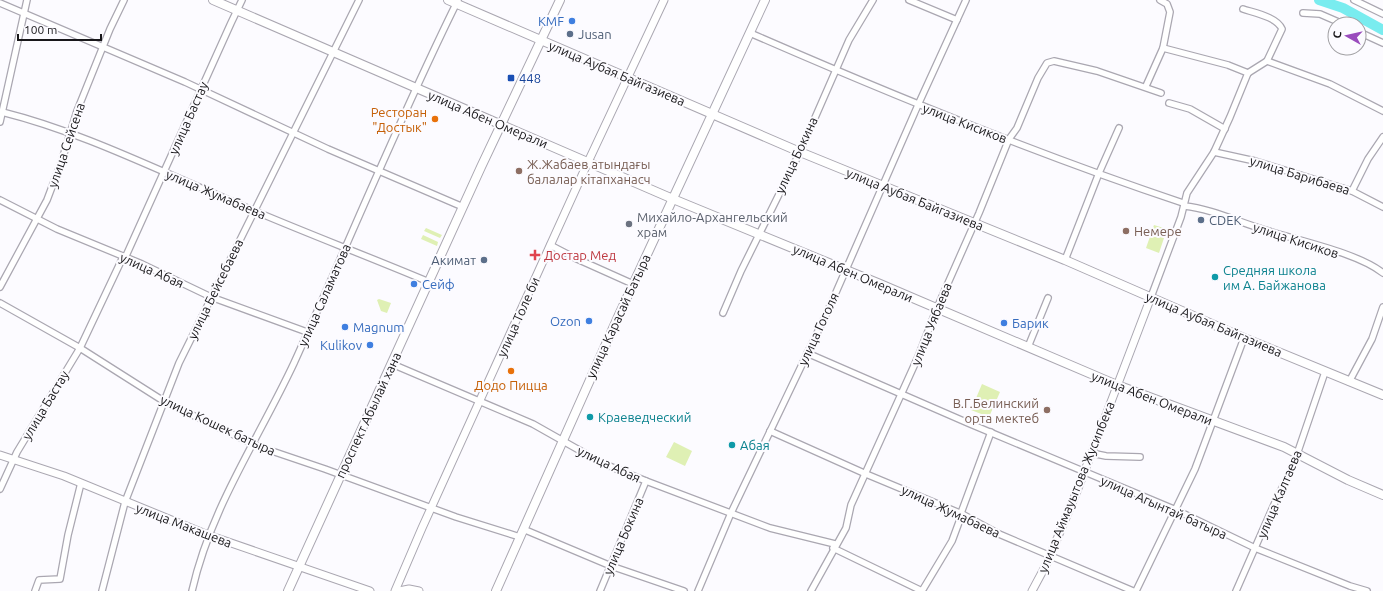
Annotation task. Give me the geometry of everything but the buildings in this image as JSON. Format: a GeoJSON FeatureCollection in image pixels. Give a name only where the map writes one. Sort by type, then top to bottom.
{"type":"FeatureCollection","features":[{"type":"Feature","properties":{"kind":"main road","name":"улица Абен Омерали"},"geometry":{"type":"LineString","coordinates":[[213,0],[334,51],[417,89],[501,123],[673,199],[937,308],[1117,385],[1298,453],[1348,480],[1383,495]]}},
{"type":"Feature","properties":{"kind":"main road","name":"проспект Абылай хана"},"geometry":{"type":"LineString","coordinates":[[288,591],[501,123],[560,0]]}},
{"type":"Feature","properties":{"kind":"main road","name":"улица Карасай Батыра"},"geometry":{"type":"LineString","coordinates":[[496,591],[561,441],[765,0]]}},
{"type":"Feature","properties":{"kind":"main road","name":"улица Аубая Байгазиева"},"geometry":{"type":"LineString","coordinates":[[454,1],[800,152],[1065,260],[1244,338],[1383,395]]}},
{"type":"Feature","properties":{"kind":"street"},"geometry":{"type":"LineString","coordinates":[[0,122],[27,0]]}},
{"type":"Feature","properties":{"kind":"street","name":"улица Сейсена"},"geometry":{"type":"LineString","coordinates":[[0,287],[47,200],[102,47],[124,0]]}},
{"type":"Feature","properties":{"kind":"street","name":"улица Бастау"},"geometry":{"type":"LineString","coordinates":[[0,489],[14,459],[80,348],[165,172],[242,0]]}},
{"type":"Feature","properties":{"kind":"street","name":"улица Бейсебаева"},"geometry":{"type":"LineString","coordinates":[[102,591],[125,502],[179,363],[359,0]]}},
{"type":"Feature","properties":{"kind":"street","name":"улица Толе би"},"geometry":{"type":"LineString","coordinates":[[395,591],[550,245],[664,0]]}},
{"type":"Feature","properties":{"kind":"street","name":"улица Бокина"},"geometry":{"type":"LineString","coordinates":[[723,313],[759,234],[800,152],[835,70],[856,27],[873,0]]}},
{"type":"Feature","properties":{"kind":"street"},"geometry":{"type":"LineString","coordinates":[[909,0],[957,20]]}},
{"type":"Feature","properties":{"kind":"street","name":"улица Гоголя"},"geometry":{"type":"LineString","coordinates":[[698,591],[731,513],[807,353],[966,0]]}},
{"type":"Feature","properties":{"kind":"street"},"geometry":{"type":"LineString","coordinates":[[1160,0],[1167,4],[1170,12],[1163,48],[1146,86],[1161,93]]}},
{"type":"Feature","properties":{"kind":"street"},"geometry":{"type":"LineString","coordinates":[[1354,0],[1383,14]]}},
{"type":"Feature","properties":{"kind":"street","name":"улица Саламатова"},"geometry":{"type":"LineString","coordinates":[[192,591],[208,535],[225,497],[253,444],[307,332],[379,170],[417,89],[454,1]]}},
{"type":"Feature","properties":{"kind":"street"},"geometry":{"type":"LineString","coordinates":[[0,3],[258,114],[293,133],[463,207]]}},
{"type":"Feature","properties":{"kind":"street"},"geometry":{"type":"LineString","coordinates":[[1163,48],[1228,65],[1248,73],[1267,61],[1282,29],[1281,26],[1266,17],[1243,9]]}},
{"type":"Feature","properties":{"kind":"street"},"geometry":{"type":"LineString","coordinates":[[1303,13],[1320,14],[1327,17]]}},
{"type":"Feature","properties":{"kind":"street","name":"улица Кисиков"},"geometry":{"type":"LineString","coordinates":[[750,33],[835,70],[1042,153],[1183,204],[1211,211],[1269,232],[1304,241],[1366,263],[1383,272]]}},
{"type":"Feature","properties":{"kind":"street"},"geometry":{"type":"LineString","coordinates":[[1367,36],[1383,43]]}},
{"type":"Feature","properties":{"kind":"street","name":"улица Уябаева"},"geometry":{"type":"LineString","coordinates":[[811,591],[834,546],[846,528],[851,505],[901,393],[1009,139],[1017,128],[1041,72],[1047,63],[1054,61],[1097,70],[1146,86]]}},
{"type":"Feature","properties":{"kind":"street"},"geometry":{"type":"LineString","coordinates":[[1267,61],[1330,84],[1383,111]]}},
{"type":"Feature","properties":{"kind":"street","name":"улица Аймауытова Жусипбека"},"geometry":{"type":"LineString","coordinates":[[1032,591],[1050,555],[1084,472],[1151,297],[1187,193],[1214,152],[1248,73]]}},
{"type":"Feature","properties":{"kind":"street"},"geometry":{"type":"LineString","coordinates":[[1170,103],[1190,109],[1225,129]]}},
{"type":"Feature","properties":{"kind":"street","name":"улица Жумабаева"},"geometry":{"type":"LineString","coordinates":[[2,112],[37,121],[70,133],[254,211],[345,246],[429,282]]}},
{"type":"Feature","properties":{"kind":"street"},"geometry":{"type":"LineString","coordinates":[[1065,260],[1099,173],[1119,128]]}},
{"type":"Feature","properties":{"kind":"street"},"geometry":{"type":"LineString","coordinates":[[1352,191],[1368,159],[1383,137]]}},
{"type":"Feature","properties":{"kind":"street","name":"улица Барибаева"},"geometry":{"type":"LineString","coordinates":[[1214,152],[1255,161],[1352,191],[1383,207]]}},
{"type":"Feature","properties":{"kind":"street","name":"улица Абая"},"geometry":{"type":"LineString","coordinates":[[0,200],[57,229],[124,257],[211,297],[307,332]]}},
{"type":"Feature","properties":{"kind":"street"},"geometry":{"type":"LineString","coordinates":[[550,245],[633,284]]}},
{"type":"Feature","properties":{"kind":"street"},"geometry":{"type":"LineString","coordinates":[[1028,347],[1048,298]]}},
{"type":"Feature","properties":{"kind":"street","name":"улица Кошек батыра"},"geometry":{"type":"LineString","coordinates":[[0,303],[80,348],[165,402],[253,444],[432,508],[521,533],[684,591]]}},
{"type":"Feature","properties":{"kind":"street"},"geometry":{"type":"LineString","coordinates":[[1349,382],[1372,339],[1383,307]]}},
{"type":"Feature","properties":{"kind":"street"},"geometry":{"type":"LineString","coordinates":[[1134,591],[1176,510],[1195,469],[1244,338]]}},
{"type":"Feature","properties":{"kind":"street","name":"улица Агынтай батыра"},"geometry":{"type":"LineString","coordinates":[[807,353],[1176,510],[1255,548],[1350,586],[1367,591]]}},
{"type":"Feature","properties":{"kind":"street","name":"улица Абая"},"geometry":{"type":"LineString","coordinates":[[392,364],[544,430],[602,463],[777,530],[834,546],[922,591]]}},
{"type":"Feature","properties":{"kind":"street","name":"улица Калтаева"},"geometry":{"type":"LineString","coordinates":[[1236,591],[1293,466],[1325,372]]}},
{"type":"Feature","properties":{"kind":"street","name":"улица Жумабаева"},"geometry":{"type":"LineString","coordinates":[[770,431],[866,474],[962,514],[999,534],[1134,591]]}},
{"type":"Feature","properties":{"kind":"street"},"geometry":{"type":"LineString","coordinates":[[922,591],[952,541],[990,432]]}},
{"type":"Feature","properties":{"kind":"street"},"geometry":{"type":"LineString","coordinates":[[1091,453],[1106,456],[1140,457]]}},
{"type":"Feature","properties":{"kind":"street","name":"улица Макашева"},"geometry":{"type":"LineString","coordinates":[[0,455],[82,483],[208,535],[370,591]]}},
{"type":"Feature","properties":{"kind":"street","name":"улица Бокина"},"geometry":{"type":"LineString","coordinates":[[600,591],[646,481]]}},
{"type":"Feature","properties":{"kind":"street"},"geometry":{"type":"LineString","coordinates":[[35,591],[39,580],[60,579],[68,535],[82,483]]}},
{"type":"Feature","properties":{"kind":"street"},"geometry":{"type":"LineString","coordinates":[[399,591],[409,589],[419,591]]}},
{"type":"Feature","properties":{"kind":"green space"},"geometry":{"type":"Polygon","coordinates":[[[1154,225],[1167,229],[1159,253],[1146,248],[1154,225]]]}},
{"type":"Feature","properties":{"kind":"green space"},"geometry":{"type":"Polygon","coordinates":[[[426,228],[442,235],[440,238],[424,231],[426,228]]]}},
{"type":"Feature","properties":{"kind":"green space"},"geometry":{"type":"Polygon","coordinates":[[[423,235],[438,242],[437,246],[421,239],[423,235]]]}},
{"type":"Feature","properties":{"kind":"green space"},"geometry":{"type":"Polygon","coordinates":[[[379,299],[391,303],[387,313],[381,311],[377,300],[379,299]]]}},
{"type":"Feature","properties":{"kind":"green space"},"geometry":{"type":"Polygon","coordinates":[[[982,384],[1000,392],[989,417],[971,410],[982,384]]]}},
{"type":"Feature","properties":{"kind":"green space"},"geometry":{"type":"Polygon","coordinates":[[[674,442],[692,451],[685,466],[666,457],[674,442]]]}},
{"type":"Feature","properties":{"kind":"waterway"},"geometry":{"type":"LineString","coordinates":[[1319,0],[1343,8],[1383,30]]}},
{"type":"Feature","properties":{"kind":"place","name":"KMF"},"geometry":{"type":"Point","coordinates":[572,21]}},
{"type":"Feature","properties":{"kind":"place","name":"Jusan"},"geometry":{"type":"Point","coordinates":[570,34]}},
{"type":"Feature","properties":{"kind":"place","name":"448"},"geometry":{"type":"Point","coordinates":[511,78]}},
{"type":"Feature","properties":{"kind":"place","name":"Ресторан \"Достык\""},"geometry":{"type":"Point","coordinates":[435,119]}},
{"type":"Feature","properties":{"kind":"place","name":"Ж.Жабаев атындағы балалар кітапханасч"},"geometry":{"type":"Point","coordinates":[519,171]}},
{"type":"Feature","properties":{"kind":"place","name":"CDEK"},"geometry":{"type":"Point","coordinates":[1201,220]}},
{"type":"Feature","properties":{"kind":"place","name":"Михайло-Архангельский храм"},"geometry":{"type":"Point","coordinates":[629,224]}},
{"type":"Feature","properties":{"kind":"place","name":"Немере"},"geometry":{"type":"Point","coordinates":[1126,231]}},
{"type":"Feature","properties":{"kind":"place","name":"Достар Мед"},"geometry":{"type":"Point","coordinates":[535,255]}},
{"type":"Feature","properties":{"kind":"place","name":"Акимат"},"geometry":{"type":"Point","coordinates":[484,260]}},
{"type":"Feature","properties":{"kind":"place","name":"Средняя школа им А. Байжанова"},"geometry":{"type":"Point","coordinates":[1215,277]}},
{"type":"Feature","properties":{"kind":"place","name":"Сейф"},"geometry":{"type":"Point","coordinates":[414,284]}},
{"type":"Feature","properties":{"kind":"place","name":"Ozon"},"geometry":{"type":"Point","coordinates":[589,321]}},
{"type":"Feature","properties":{"kind":"place","name":"Барик"},"geometry":{"type":"Point","coordinates":[1004,323]}},
{"type":"Feature","properties":{"kind":"place","name":"Magnum"},"geometry":{"type":"Point","coordinates":[345,327]}},
{"type":"Feature","properties":{"kind":"place","name":"Kulikov"},"geometry":{"type":"Point","coordinates":[370,345]}},
{"type":"Feature","properties":{"kind":"place","name":"Додо Пицца"},"geometry":{"type":"Point","coordinates":[511,371]}},
{"type":"Feature","properties":{"kind":"place","name":"В.Г.Белинский орта мектеб"},"geometry":{"type":"Point","coordinates":[1047,410]}},
{"type":"Feature","properties":{"kind":"place","name":"Краеведческий"},"geometry":{"type":"Point","coordinates":[590,417]}},
{"type":"Feature","properties":{"kind":"place","name":"Абая"},"geometry":{"type":"Point","coordinates":[732,445]}}]}
